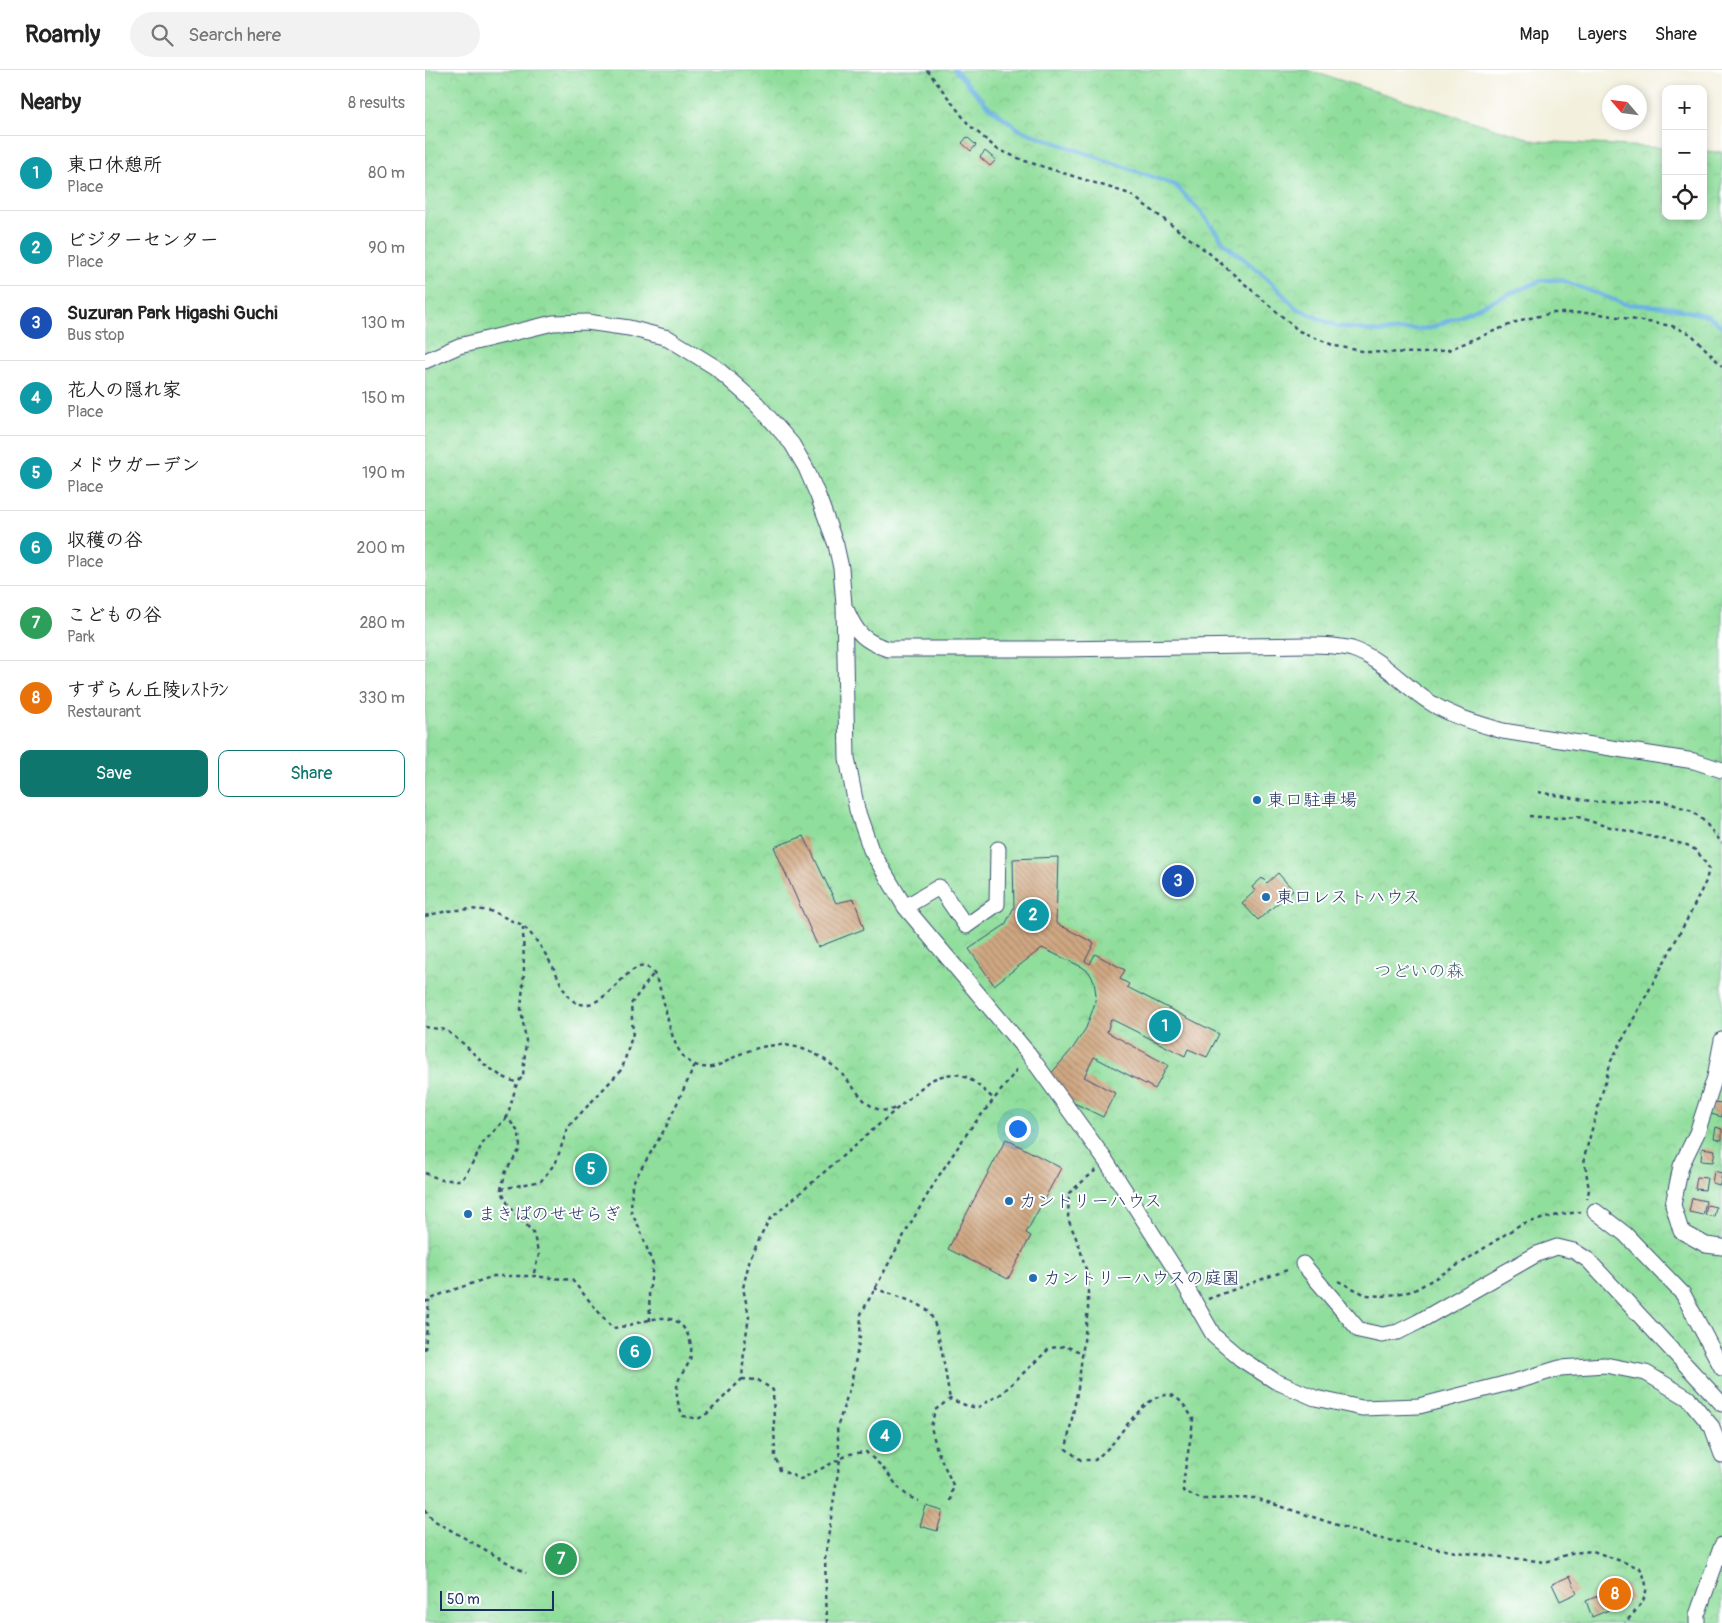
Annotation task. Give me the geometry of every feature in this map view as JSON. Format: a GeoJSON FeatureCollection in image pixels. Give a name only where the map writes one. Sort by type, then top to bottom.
{"type":"FeatureCollection","features":[{"type":"Feature","properties":{"kind":"street"},"geometry":{"type":"LineString","coordinates":[[425,361],[459,346],[553,323],[587,322],[629,328],[668,338],[715,367],[757,404],[792,444],[807,468],[836,545],[841,568],[844,605],[847,758],[857,810],[871,850],[905,907],[1028,1053],[1106,1161],[1182,1280],[1215,1336],[1241,1359],[1275,1381],[1315,1398],[1362,1408],[1419,1406],[1560,1368],[1605,1365],[1646,1373],[1688,1398],[1712,1427],[1722,1455]]}},
{"type":"Feature","properties":{"kind":"street"},"geometry":{"type":"LineString","coordinates":[[844,605],[860,635],[874,645],[888,650],[1325,645],[1353,650],[1383,666],[1429,702],[1449,713],[1475,723],[1503,730],[1694,761],[1722,770]]}},
{"type":"Feature","properties":{"kind":"street"},"geometry":{"type":"LineString","coordinates":[[905,907],[939,887],[966,926],[997,904],[998,849]]}},
{"type":"Feature","properties":{"kind":"street"},"geometry":{"type":"LineString","coordinates":[[1722,1040],[1715,1077],[1697,1133],[1681,1166],[1673,1205],[1681,1232],[1706,1245],[1722,1247]]}},
{"type":"Feature","properties":{"kind":"street"},"geometry":{"type":"LineString","coordinates":[[1595,1211],[1625,1234],[1683,1294],[1722,1368]]}},
{"type":"Feature","properties":{"kind":"street"},"geometry":{"type":"LineString","coordinates":[[1303,1264],[1359,1330],[1381,1336],[1398,1332],[1418,1322],[1537,1254],[1557,1247],[1574,1251],[1588,1260],[1722,1404]]}},
{"type":"Feature","properties":{"kind":"street"},"geometry":{"type":"LineString","coordinates":[[1697,1623],[1700,1607],[1722,1545]]}},
{"type":"Feature","properties":{"kind":"path"},"geometry":{"type":"LineString","coordinates":[[927,70],[969,125],[997,149],[1025,161],[1130,194],[1209,253],[1299,331],[1335,346],[1368,352],[1424,353],[1448,350],[1521,320],[1553,313],[1594,313],[1672,326],[1691,334],[1722,366]]}},
{"type":"Feature","properties":{"kind":"path"},"geometry":{"type":"LineString","coordinates":[[1538,792],[1596,802],[1642,800],[1666,802],[1692,811],[1704,821],[1722,842]]}},
{"type":"Feature","properties":{"kind":"path"},"geometry":{"type":"LineString","coordinates":[[1529,816],[1553,818],[1578,817],[1602,825],[1687,844],[1697,851],[1709,868],[1706,881],[1691,912],[1611,1061],[1584,1158],[1589,1190],[1586,1201],[1595,1211]]}},
{"type":"Feature","properties":{"kind":"path"},"geometry":{"type":"LineString","coordinates":[[425,916],[467,910],[492,911],[523,926],[540,946],[565,991],[574,1001],[580,1004],[591,1005],[601,999],[633,970],[640,967],[648,968],[654,973],[665,1002],[667,1018],[677,1048],[686,1060],[695,1065],[706,1068],[723,1064],[752,1050],[786,1044],[807,1050],[824,1058],[843,1074],[859,1096],[875,1109],[893,1110],[903,1105]]}},
{"type":"Feature","properties":{"kind":"path"},"geometry":{"type":"LineString","coordinates":[[425,1173],[442,1180],[462,1180],[482,1144],[507,1117],[517,1083],[523,1076],[527,1041],[521,1009],[524,973],[523,926]]}},
{"type":"Feature","properties":{"kind":"path"},"geometry":{"type":"LineString","coordinates":[[501,1190],[541,1181],[556,1162],[568,1127],[622,1069],[633,1033],[631,1004],[654,973]]}},
{"type":"Feature","properties":{"kind":"path"},"geometry":{"type":"LineString","coordinates":[[425,1028],[446,1030],[484,1064],[501,1076],[517,1083]]}},
{"type":"Feature","properties":{"kind":"path"},"geometry":{"type":"LineString","coordinates":[[827,1623],[825,1558],[840,1459],[837,1428],[851,1384],[861,1314],[938,1177],[970,1129],[1007,1083],[1028,1053]]}},
{"type":"Feature","properties":{"kind":"path"},"geometry":{"type":"LineString","coordinates":[[649,1321],[649,1293],[653,1265],[640,1229],[631,1212],[632,1184],[666,1127],[695,1065]]}},
{"type":"Feature","properties":{"kind":"path"},"geometry":{"type":"LineString","coordinates":[[425,1302],[494,1276],[533,1276],[572,1280],[612,1328],[665,1318],[678,1322],[686,1331],[690,1342],[690,1360],[678,1382],[677,1403],[683,1416],[697,1419],[709,1413],[742,1379],[749,1316],[743,1288],[750,1258],[769,1220],[929,1081],[945,1074],[965,1075],[994,1099]]}},
{"type":"Feature","properties":{"kind":"path"},"geometry":{"type":"LineString","coordinates":[[507,1117],[519,1133],[520,1149],[506,1171],[501,1190],[509,1207],[533,1232],[539,1254],[533,1276]]}},
{"type":"Feature","properties":{"kind":"path"},"geometry":{"type":"LineString","coordinates":[[1106,1161],[1069,1193],[1068,1219],[1079,1245],[1088,1277],[1088,1309],[1079,1388],[1066,1449],[1081,1460],[1095,1460],[1111,1445],[1139,1410],[1158,1396],[1172,1396],[1183,1404],[1193,1419],[1184,1470],[1183,1491],[1201,1499],[1255,1498],[1377,1538],[1456,1552],[1546,1562],[1571,1553],[1593,1550],[1640,1568],[1646,1580],[1645,1600],[1625,1623]]}},
{"type":"Feature","properties":{"kind":"path"},"geometry":{"type":"LineString","coordinates":[[1331,1277],[1366,1295],[1384,1296],[1413,1291],[1463,1262],[1521,1224],[1562,1214],[1595,1211]]}},
{"type":"Feature","properties":{"kind":"path"},"geometry":{"type":"LineString","coordinates":[[1195,1304],[1303,1264]]}},
{"type":"Feature","properties":{"kind":"path"},"geometry":{"type":"LineString","coordinates":[[874,1288],[917,1304],[929,1312],[937,1327],[950,1399]]}},
{"type":"Feature","properties":{"kind":"path"},"geometry":{"type":"LineString","coordinates":[[425,1350],[429,1300]]}},
{"type":"Feature","properties":{"kind":"path"},"geometry":{"type":"LineString","coordinates":[[950,1399],[977,1408],[1001,1394],[1050,1348],[1065,1346],[1083,1353]]}},
{"type":"Feature","properties":{"kind":"path"},"geometry":{"type":"LineString","coordinates":[[742,1379],[758,1380],[773,1390],[775,1456],[780,1470],[801,1478],[850,1454],[866,1452],[909,1498],[919,1501]]}},
{"type":"Feature","properties":{"kind":"path"},"geometry":{"type":"LineString","coordinates":[[950,1399],[935,1410],[931,1427],[937,1450],[953,1485],[951,1501]]}},
{"type":"Feature","properties":{"kind":"path"},"geometry":{"type":"LineString","coordinates":[[425,1509],[433,1520],[526,1573]]}},
{"type":"Feature","properties":{"kind":"green space","name":"つどいの森"},"geometry":{"type":"Polygon","coordinates":[[[425,70],[1307,70],[1537,141],[1662,148],[1662,220],[1707,220],[1707,151],[1722,152],[1722,1623],[425,1623],[425,70]]]}},
{"type":"Feature","properties":{"kind":"building"},"geometry":{"type":"Polygon","coordinates":[[[967,137],[976,145],[971,151],[962,143],[967,137]]]}},
{"type":"Feature","properties":{"kind":"building"},"geometry":{"type":"Polygon","coordinates":[[[985,151],[996,160],[990,166],[980,157],[985,151]]]}},
{"type":"Feature","properties":{"kind":"building"},"geometry":{"type":"Polygon","coordinates":[[[804,836],[836,903],[854,899],[864,929],[818,947],[774,847],[804,836]]]}},
{"type":"Feature","properties":{"kind":"building"},"geometry":{"type":"Polygon","coordinates":[[[1058,857],[1056,923],[1094,943],[1085,961],[1090,964],[1095,954],[1125,970],[1120,979],[1129,984],[1127,987],[1219,1034],[1207,1057],[1188,1049],[1185,1056],[1111,1019],[1107,1032],[1168,1065],[1155,1089],[1094,1057],[1084,1077],[1115,1093],[1103,1117],[1072,1102],[1049,1076],[1073,1048],[1086,1028],[1096,995],[1094,981],[1089,972],[1042,948],[994,985],[969,949],[1005,925],[1014,907],[1013,859],[1058,857]]]}},
{"type":"Feature","properties":{"kind":"building","name":"東口レストハウス"},"geometry":{"type":"Polygon","coordinates":[[[1278,873],[1293,890],[1258,920],[1242,903],[1255,891],[1252,887],[1262,878],[1267,883],[1278,873]]]}},
{"type":"Feature","properties":{"kind":"building"},"geometry":{"type":"Polygon","coordinates":[[[1714,1102],[1722,1103],[1722,1117],[1711,1114],[1714,1102]]]}},
{"type":"Feature","properties":{"kind":"building"},"geometry":{"type":"Polygon","coordinates":[[[1716,1127],[1722,1129],[1722,1140],[1714,1138],[1716,1127]]]}},
{"type":"Feature","properties":{"kind":"building","name":"カントリーハウス"},"geometry":{"type":"Polygon","coordinates":[[[1006,1139],[1061,1168],[1026,1233],[1031,1236],[1008,1279],[948,1249],[1006,1139]]]}},
{"type":"Feature","properties":{"kind":"building"},"geometry":{"type":"Polygon","coordinates":[[[1702,1148],[1715,1150],[1713,1162],[1701,1161],[1702,1148]]]}},
{"type":"Feature","properties":{"kind":"building"},"geometry":{"type":"Polygon","coordinates":[[[1714,1171],[1722,1173],[1720,1185],[1712,1183],[1714,1171]]]}},
{"type":"Feature","properties":{"kind":"building"},"geometry":{"type":"Polygon","coordinates":[[[1697,1177],[1707,1178],[1705,1190],[1695,1189],[1697,1177]]]}},
{"type":"Feature","properties":{"kind":"building"},"geometry":{"type":"Polygon","coordinates":[[[1692,1198],[1706,1201],[1703,1215],[1689,1212],[1692,1198]]]}},
{"type":"Feature","properties":{"kind":"building"},"geometry":{"type":"Polygon","coordinates":[[[1707,1205],[1716,1207],[1714,1217],[1705,1215],[1707,1205]]]}},
{"type":"Feature","properties":{"kind":"building"},"geometry":{"type":"Polygon","coordinates":[[[926,1506],[943,1511],[937,1531],[920,1526],[926,1506]]]}},
{"type":"Feature","properties":{"kind":"building"},"geometry":{"type":"Polygon","coordinates":[[[1570,1576],[1577,1593],[1560,1601],[1552,1584],[1570,1576]]]}},
{"type":"Feature","properties":{"kind":"building"},"geometry":{"type":"Polygon","coordinates":[[[1626,1584],[1632,1600],[1592,1617],[1586,1601],[1626,1584]]]}},
{"type":"Feature","properties":{"kind":"waterway"},"geometry":{"type":"LineString","coordinates":[[955,70],[989,107],[1020,130],[1175,185],[1201,212],[1225,244],[1267,278],[1296,308],[1336,326],[1379,332],[1431,328],[1542,280],[1561,280],[1625,304],[1669,307],[1708,316],[1722,326]]}},
{"type":"Feature","properties":{"kind":"place","name":"東口駐車場"},"geometry":{"type":"Point","coordinates":[1257,800]}},
{"type":"Feature","properties":{"kind":"place","name":"Suzuran Park Higashi Guchi"},"geometry":{"type":"Point","coordinates":[1178,881]}},
{"type":"Feature","properties":{"kind":"place","name":"東口レストハウス"},"geometry":{"type":"Point","coordinates":[1266,897]}},
{"type":"Feature","properties":{"kind":"place","name":"ビジターセンター"},"geometry":{"type":"Point","coordinates":[1033,915]}},
{"type":"Feature","properties":{"kind":"place","name":"東口休憩所"},"geometry":{"type":"Point","coordinates":[1165,1026]}},
{"type":"Feature","properties":{"kind":"place","name":"メドウガーデン"},"geometry":{"type":"Point","coordinates":[591,1169]}},
{"type":"Feature","properties":{"kind":"place","name":"カントリーハウス"},"geometry":{"type":"Point","coordinates":[1009,1201]}},
{"type":"Feature","properties":{"kind":"place","name":"まきばのせせらぎ"},"geometry":{"type":"Point","coordinates":[468,1214]}},
{"type":"Feature","properties":{"kind":"place","name":"カントリーハウスの庭園"},"geometry":{"type":"Point","coordinates":[1033,1278]}},
{"type":"Feature","properties":{"kind":"place","name":"収穫の谷"},"geometry":{"type":"Point","coordinates":[635,1352]}},
{"type":"Feature","properties":{"kind":"place","name":"花人の隠れ家"},"geometry":{"type":"Point","coordinates":[885,1436]}},
{"type":"Feature","properties":{"kind":"place","name":"こどもの谷"},"geometry":{"type":"Point","coordinates":[561,1559]}},
{"type":"Feature","properties":{"kind":"place","name":"すずらん丘陵ﾚｽﾄﾗﾝ"},"geometry":{"type":"Point","coordinates":[1615,1594]}}]}
